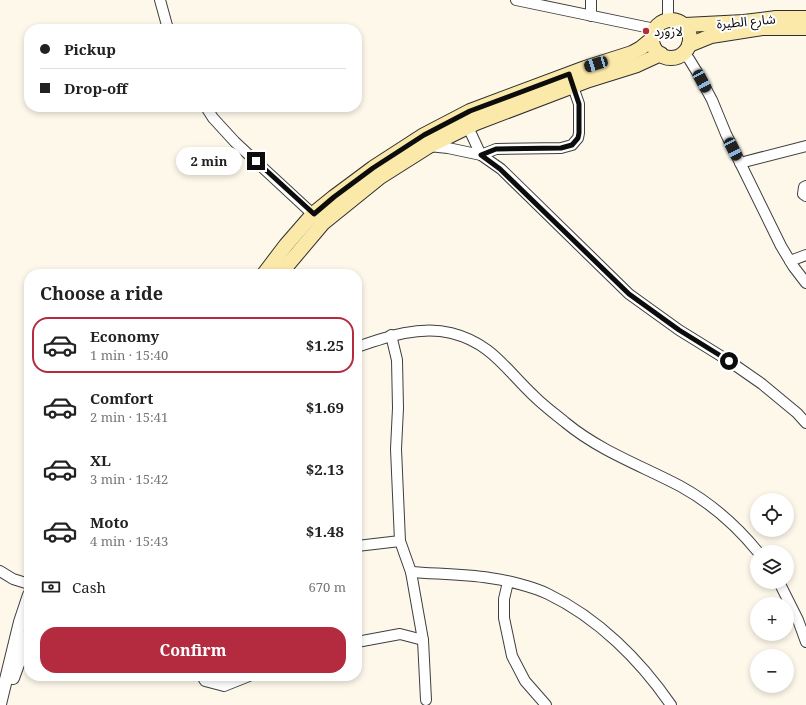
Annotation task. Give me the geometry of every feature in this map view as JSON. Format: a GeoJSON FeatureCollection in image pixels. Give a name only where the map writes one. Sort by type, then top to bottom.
{"type":"FeatureCollection","features":[{"type":"Feature","properties":{"kind":"main road","name":"شارع الطيرة"},"geometry":{"type":"LineString","coordinates":[[685,26],[776,18],[806,18]]}},
{"type":"Feature","properties":{"kind":"main road"},"geometry":{"type":"LineString","coordinates":[[664,21],[679,21],[685,26],[689,31],[691,39],[686,49],[679,56],[671,58],[661,54],[654,46],[654,34],[658,25],[664,21]]}},
{"type":"Feature","properties":{"kind":"main road","name":"شارع الطيرة"},"geometry":{"type":"LineString","coordinates":[[686,49],[711,36],[762,28],[806,28]]}},
{"type":"Feature","properties":{"kind":"main road"},"geometry":{"type":"LineString","coordinates":[[268,269],[286,245],[318,218],[430,146],[468,127],[632,53],[654,34]]}},
{"type":"Feature","properties":{"kind":"main road"},"geometry":{"type":"LineString","coordinates":[[283,269],[334,197],[373,168],[424,135],[470,111],[571,80],[637,65],[661,54]]}},
{"type":"Feature","properties":{"kind":"street"},"geometry":{"type":"LineString","coordinates":[[160,0],[167,24]]}},
{"type":"Feature","properties":{"kind":"street"},"geometry":{"type":"LineString","coordinates":[[516,0],[591,16],[654,34]]}},
{"type":"Feature","properties":{"kind":"street"},"geometry":{"type":"LineString","coordinates":[[591,0],[591,16]]}},
{"type":"Feature","properties":{"kind":"street"},"geometry":{"type":"LineString","coordinates":[[668,0],[668,20]]}},
{"type":"Feature","properties":{"kind":"street"},"geometry":{"type":"LineString","coordinates":[[686,49],[712,100],[726,134],[781,246],[806,282]]}},
{"type":"Feature","properties":{"kind":"street"},"geometry":{"type":"LineString","coordinates":[[481,155],[496,149],[561,148],[572,145],[578,138],[579,133],[579,104],[571,80]]}},
{"type":"Feature","properties":{"kind":"street"},"geometry":{"type":"LineString","coordinates":[[209,112],[235,142],[318,218]]}},
{"type":"Feature","properties":{"kind":"street"},"geometry":{"type":"LineString","coordinates":[[468,127],[481,155]]}},
{"type":"Feature","properties":{"kind":"street"},"geometry":{"type":"LineString","coordinates":[[430,146],[481,155],[500,169],[629,294],[662,318],[762,384],[797,413],[806,423]]}},
{"type":"Feature","properties":{"kind":"street"},"geometry":{"type":"LineString","coordinates":[[740,163],[806,146]]}},
{"type":"Feature","properties":{"kind":"street"},"geometry":{"type":"LineString","coordinates":[[806,186],[804,187],[803,194],[806,196]]}},
{"type":"Feature","properties":{"kind":"street"},"geometry":{"type":"LineString","coordinates":[[790,261],[806,255]]}},
{"type":"Feature","properties":{"kind":"street"},"geometry":{"type":"LineString","coordinates":[[362,345],[391,335],[435,330],[451,332],[484,347],[503,362],[534,396],[568,425],[605,449],[681,487],[704,501],[727,518],[752,545]]}},
{"type":"Feature","properties":{"kind":"street"},"geometry":{"type":"LineString","coordinates":[[391,335],[397,360],[398,408],[396,449],[400,541],[411,572],[424,640],[426,700]]}},
{"type":"Feature","properties":{"kind":"street"},"geometry":{"type":"LineString","coordinates":[[362,545],[400,541]]}},
{"type":"Feature","properties":{"kind":"street"},"geometry":{"type":"LineString","coordinates":[[0,571],[13,579],[24,582]]}},
{"type":"Feature","properties":{"kind":"street"},"geometry":{"type":"LineString","coordinates":[[411,572],[470,575],[492,578],[547,593],[582,614],[604,630],[626,650],[671,705]]}},
{"type":"Feature","properties":{"kind":"street"},"geometry":{"type":"LineString","coordinates":[[508,582],[504,598],[504,618],[512,656],[525,681],[546,705]]}},
{"type":"Feature","properties":{"kind":"street"},"geometry":{"type":"LineString","coordinates":[[782,589],[798,620],[806,642]]}},
{"type":"Feature","properties":{"kind":"street"},"geometry":{"type":"LineString","coordinates":[[1,705],[24,610]]}},
{"type":"Feature","properties":{"kind":"street"},"geometry":{"type":"LineString","coordinates":[[362,641],[400,634],[424,640]]}},
{"type":"Feature","properties":{"kind":"street"},"geometry":{"type":"LineString","coordinates":[[1,705],[24,647]]}},
{"type":"Feature","properties":{"kind":"street"},"geometry":{"type":"LineString","coordinates":[[205,681],[224,686],[236,681]]}},
{"type":"Feature","properties":{"kind":"place","name":"لازورد"},"geometry":{"type":"Point","coordinates":[646,31]}},
{"type":"Feature","properties":{"kind":"route"},"geometry":{"type":"LineString","coordinates":[[256,161],[314,214],[373,168],[424,135],[470,111],[569,74],[579,104],[579,133],[578,138],[572,145],[561,148],[496,149],[481,155],[500,169],[629,294],[679,330],[729,361]]}}]}
